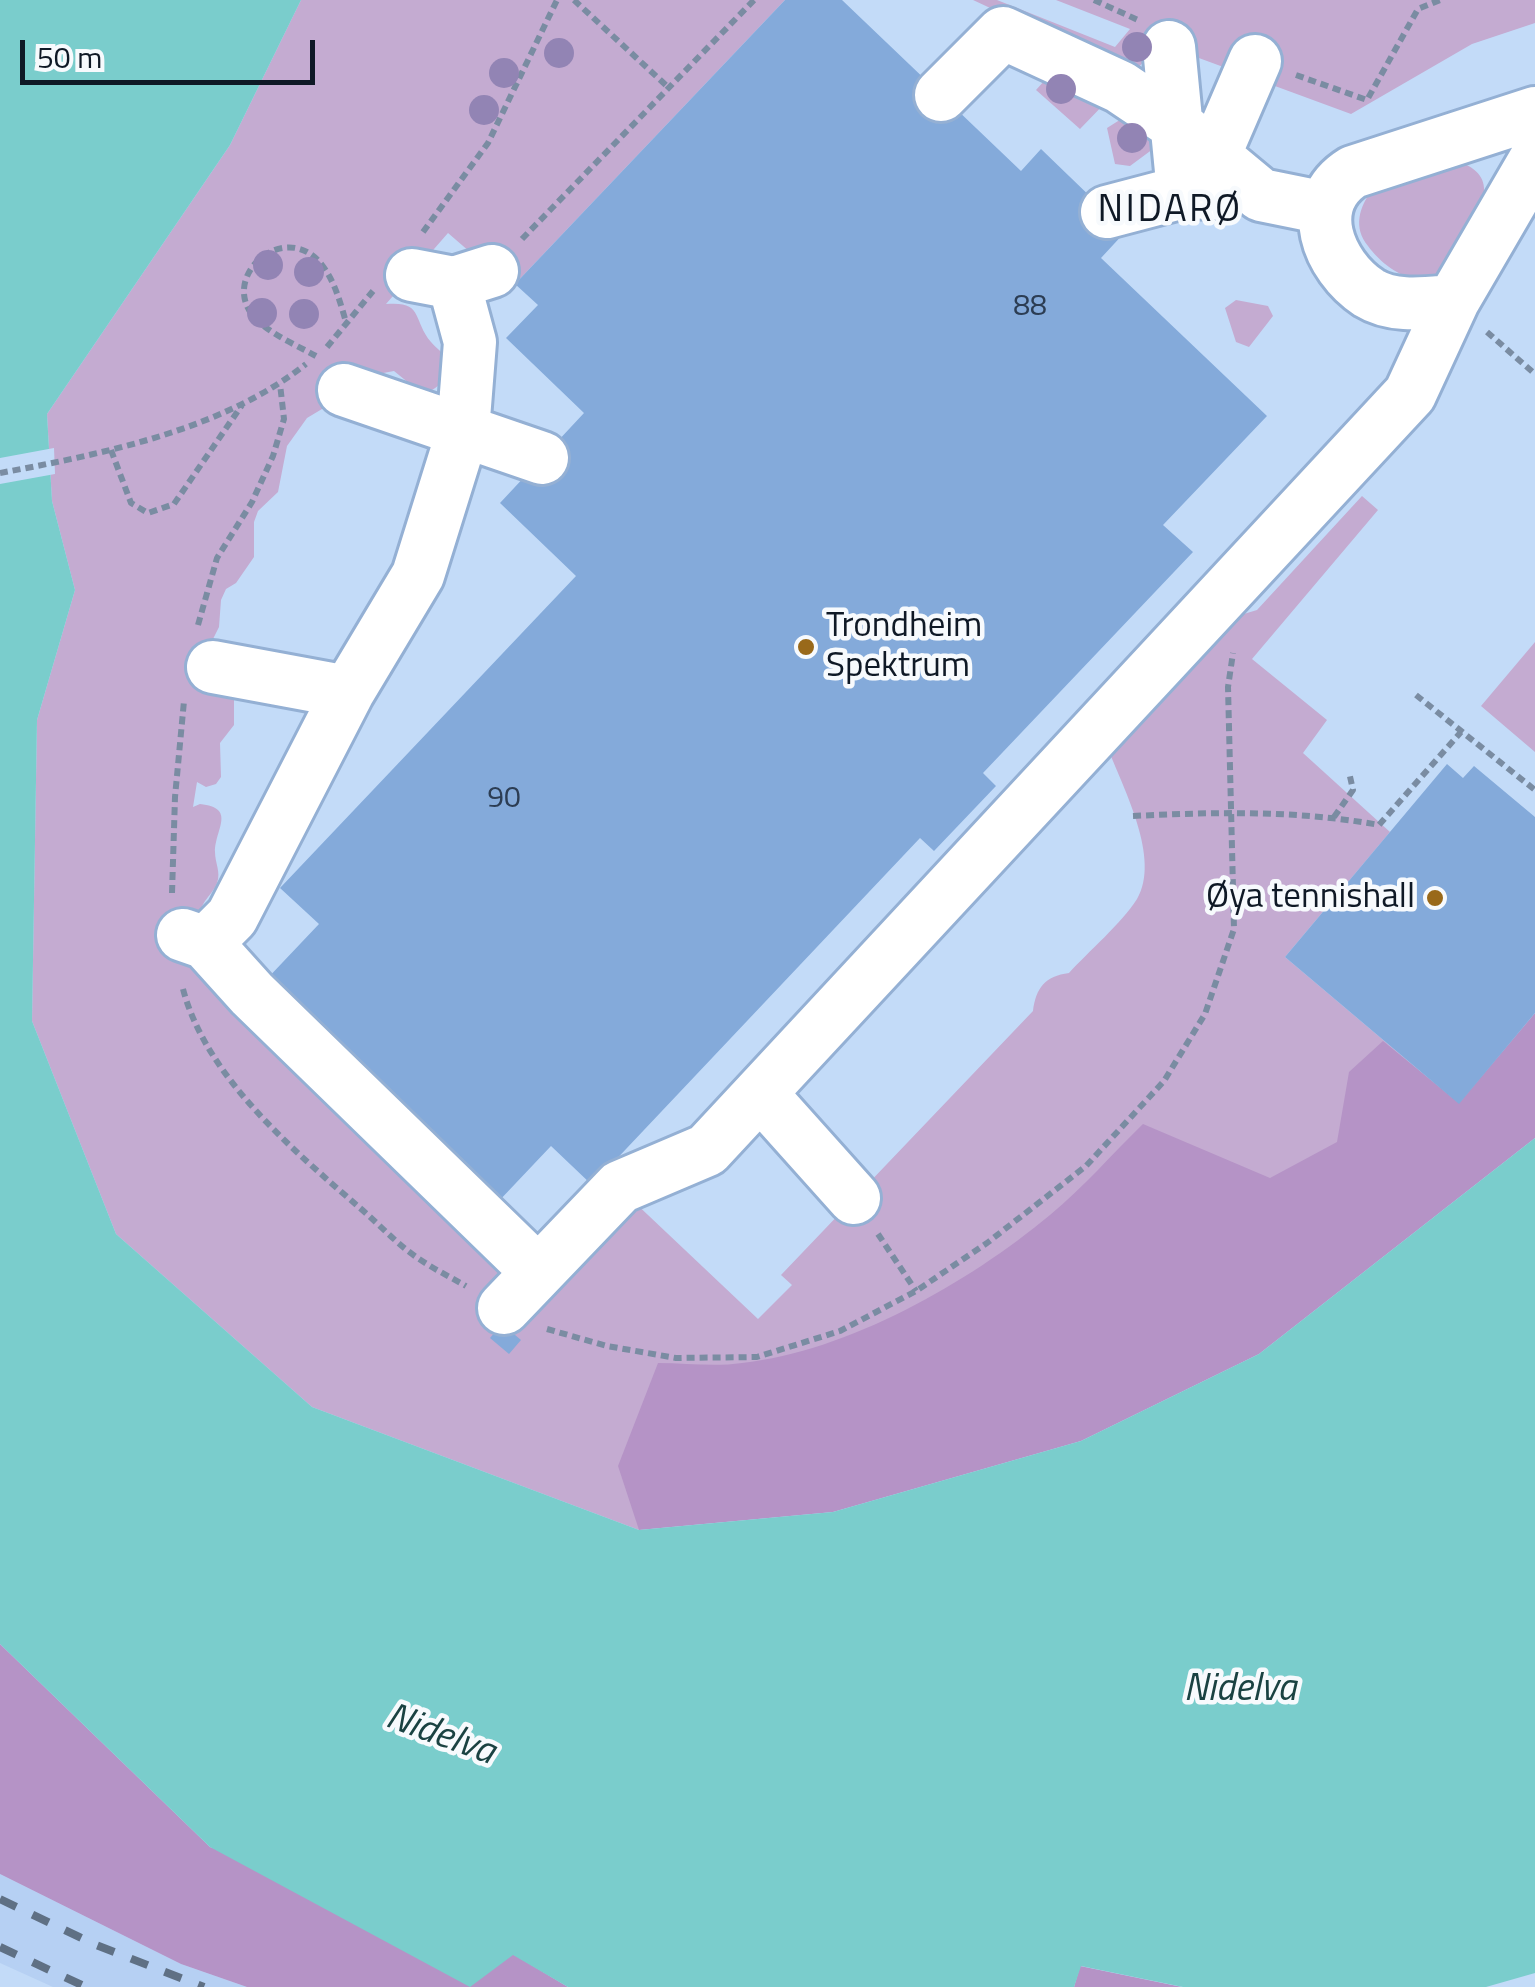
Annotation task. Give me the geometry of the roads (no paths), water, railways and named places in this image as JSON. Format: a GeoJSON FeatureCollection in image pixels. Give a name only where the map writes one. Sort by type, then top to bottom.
{"type":"FeatureCollection","features":[{"type":"Feature","properties":{"kind":"street"},"geometry":{"type":"LineString","coordinates":[[941,94],[1003,33],[1120,88],[1192,158],[1261,195],[1325,208]]}},
{"type":"Feature","properties":{"kind":"street"},"geometry":{"type":"LineString","coordinates":[[1169,46],[1192,158]]}},
{"type":"Feature","properties":{"kind":"street"},"geometry":{"type":"LineString","coordinates":[[1106,212],[1192,158],[1254,61]]}},
{"type":"Feature","properties":{"kind":"street"},"geometry":{"type":"LineString","coordinates":[[1452,301],[1393,302],[1370,294],[1338,264],[1326,236],[1325,208],[1340,180],[1352,172],[1535,114]]}},
{"type":"Feature","properties":{"kind":"street"},"geometry":{"type":"LineString","coordinates":[[431,270],[470,342],[463,431],[418,575],[348,692],[232,917],[194,939],[252,994],[521,1290],[620,1187],[707,1150],[1410,394],[1452,301],[1535,160]]}},
{"type":"Feature","properties":{"kind":"street"},"geometry":{"type":"LineString","coordinates":[[330,373],[463,431],[542,458]]}},
{"type":"Feature","properties":{"kind":"street"},"geometry":{"type":"LineString","coordinates":[[214,667],[348,692]]}},
{"type":"Feature","properties":{"kind":"street"},"geometry":{"type":"LineString","coordinates":[[760,1093],[854,1198]]}},
{"type":"Feature","properties":{"kind":"water","name":"Nidelva"},"geometry":{"type":"Polygon","coordinates":[[[0,0],[301,0],[230,145],[47,414],[52,501],[75,590],[37,720],[32,1021],[116,1234],[312,1407],[639,1530],[833,1512],[1081,1441],[1259,1354],[1535,1138],[1535,1973],[1486,1987],[1183,1987],[1081,1966],[1074,1987],[568,1987],[513,1955],[470,1987],[210,1847],[0,1644],[0,0]]]}},
{"type":"Feature","properties":{"kind":"railway"},"geometry":{"type":"LineString","coordinates":[[0,1899],[96,1945],[204,1987]]}},
{"type":"Feature","properties":{"kind":"railway"},"geometry":{"type":"LineString","coordinates":[[0,1947],[86,1987]]}},
{"type":"Feature","properties":{"kind":"place","name":"Trondheim Spektrum"},"geometry":{"type":"Point","coordinates":[806,647]}},
{"type":"Feature","properties":{"kind":"place","name":"Øya tennishall"},"geometry":{"type":"Point","coordinates":[1435,898]}},
{"type":"Feature","properties":{"kind":"district","name":"NIDARØ"},"geometry":{"type":"Point","coordinates":[1170,212]}}]}
